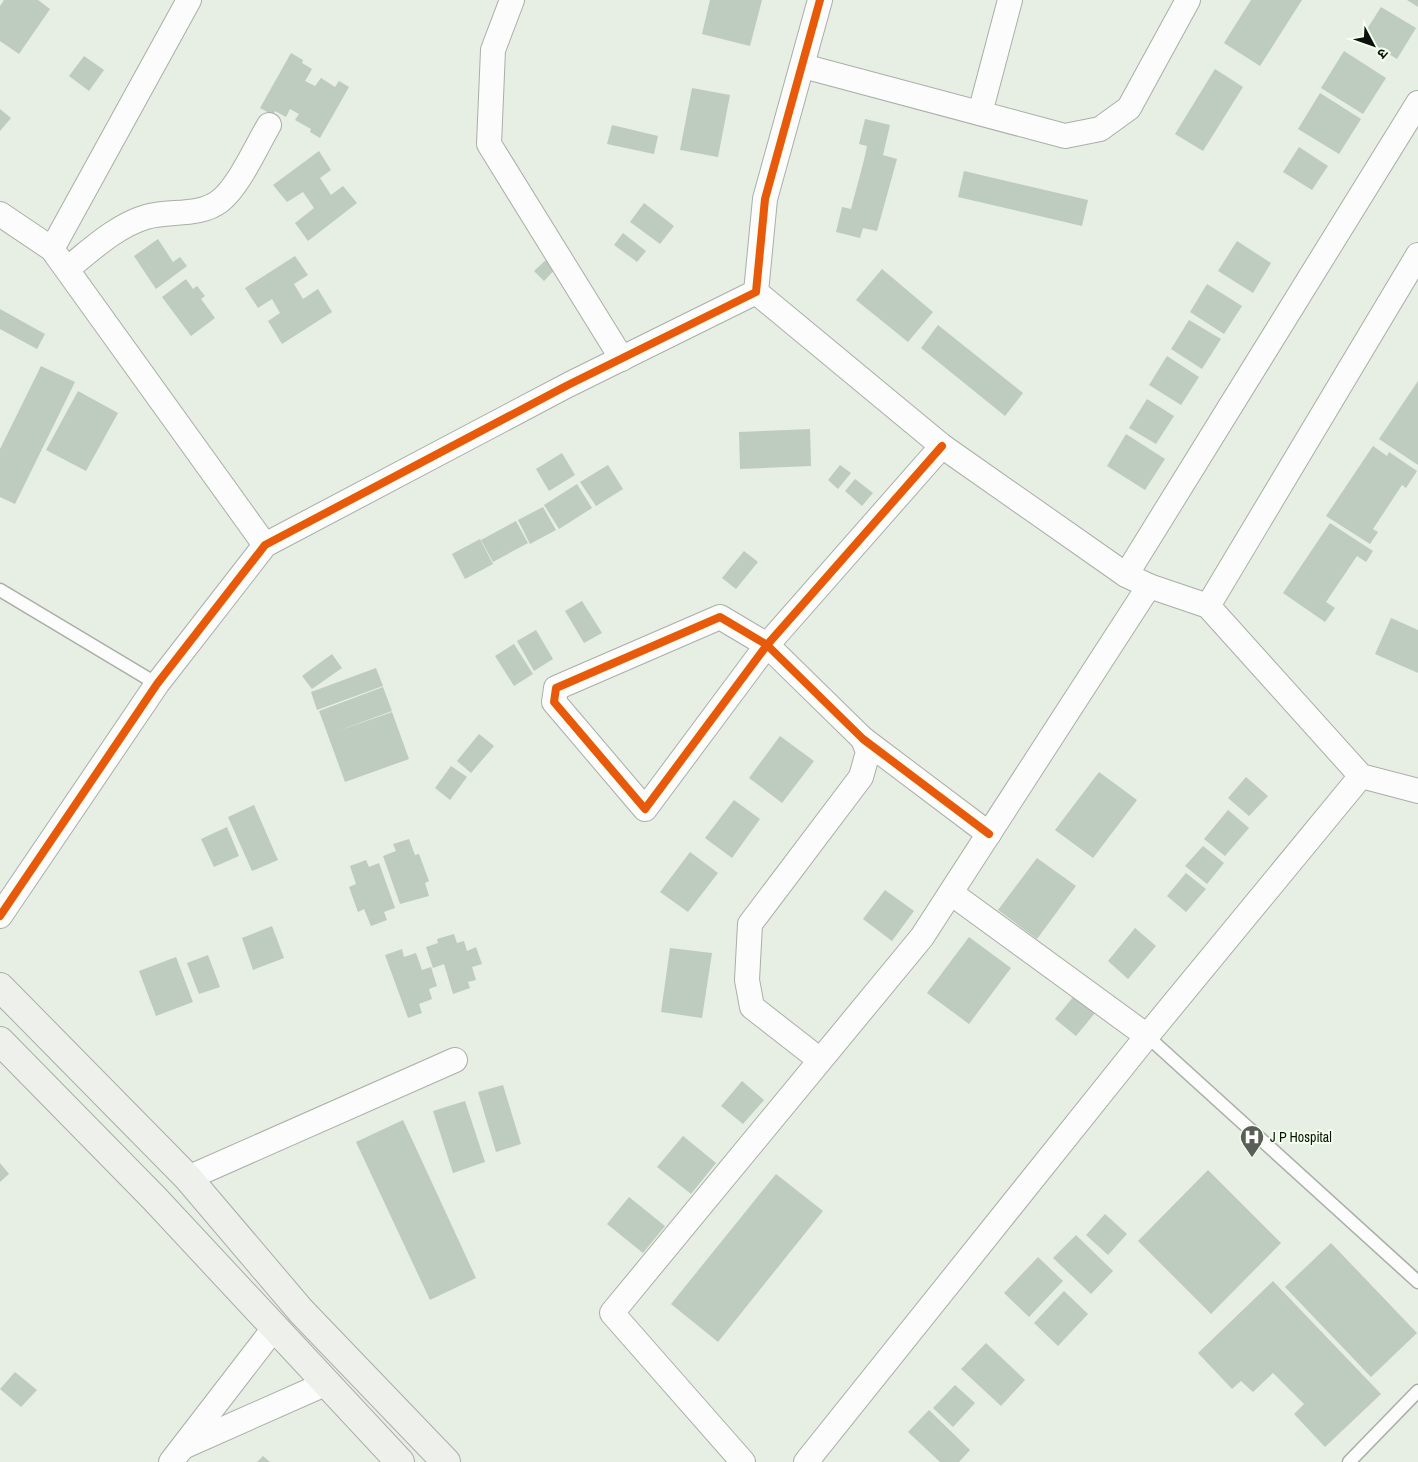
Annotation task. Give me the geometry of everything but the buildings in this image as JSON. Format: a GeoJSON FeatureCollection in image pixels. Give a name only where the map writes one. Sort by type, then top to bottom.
{"type":"FeatureCollection","features":[{"type":"Feature","properties":{"kind":"street"},"geometry":{"type":"LineString","coordinates":[[52,249],[189,0]]}},
{"type":"Feature","properties":{"kind":"street"},"geometry":{"type":"LineString","coordinates":[[512,0],[493,50],[489,144],[622,359]]}},
{"type":"Feature","properties":{"kind":"street"},"geometry":{"type":"LineString","coordinates":[[756,292],[765,199],[804,66],[820,0]]}},
{"type":"Feature","properties":{"kind":"street"},"geometry":{"type":"LineString","coordinates":[[980,113],[1010,0]]}},
{"type":"Feature","properties":{"kind":"street"},"geometry":{"type":"LineString","coordinates":[[804,66],[1065,136],[1100,129],[1129,108],[1188,0]]}},
{"type":"Feature","properties":{"kind":"street"},"geometry":{"type":"LineString","coordinates":[[1126,575],[1418,103]]}},
{"type":"Feature","properties":{"kind":"street"},"geometry":{"type":"LineString","coordinates":[[67,269],[127,225],[147,217],[205,210],[220,201],[230,190],[269,124]]}},
{"type":"Feature","properties":{"kind":"street"},"geometry":{"type":"LineString","coordinates":[[0,214],[52,249],[264,545]]}},
{"type":"Feature","properties":{"kind":"street"},"geometry":{"type":"LineString","coordinates":[[1208,606],[1418,256]]}},
{"type":"Feature","properties":{"kind":"street"},"geometry":{"type":"LineString","coordinates":[[0,916],[157,684],[264,545],[622,359],[756,292]]}},
{"type":"Feature","properties":{"kind":"street"},"geometry":{"type":"LineString","coordinates":[[756,292],[942,446],[1126,575],[1149,586],[1208,606],[1361,776],[1418,791]]}},
{"type":"Feature","properties":{"kind":"street"},"geometry":{"type":"LineString","coordinates":[[942,446],[767,645],[646,809],[554,702],[556,688],[720,618],[767,645],[863,739],[989,834]]}},
{"type":"Feature","properties":{"kind":"street"},"geometry":{"type":"LineString","coordinates":[[743,1462],[612,1313],[922,937],[1149,586]]}},
{"type":"Feature","properties":{"kind":"street"},"geometry":{"type":"LineString","coordinates":[[820,1060],[752,1007],[747,980],[750,924],[861,777],[868,752],[863,739]]}},
{"type":"Feature","properties":{"kind":"street"},"geometry":{"type":"LineString","coordinates":[[806,1462],[1147,1036],[1361,776]]}},
{"type":"Feature","properties":{"kind":"street"},"geometry":{"type":"LineString","coordinates":[[951,893],[1147,1036]]}},
{"type":"Feature","properties":{"kind":"street"},"geometry":{"type":"LineString","coordinates":[[0,987],[188,1178],[301,1311],[446,1462]]}},
{"type":"Feature","properties":{"kind":"street"},"geometry":{"type":"LineString","coordinates":[[0,1041],[154,1198],[400,1462]]}},
{"type":"Feature","properties":{"kind":"street"},"geometry":{"type":"LineString","coordinates":[[188,1178],[455,1060]]}},
{"type":"Feature","properties":{"kind":"street"},"geometry":{"type":"LineString","coordinates":[[177,1455],[275,1326]]}},
{"type":"Feature","properties":{"kind":"street"},"geometry":{"type":"LineString","coordinates":[[177,1455],[327,1383]]}},
{"type":"Feature","properties":{"kind":"lane"},"geometry":{"type":"LineString","coordinates":[[0,590],[157,684]]}},
{"type":"Feature","properties":{"kind":"lane"},"geometry":{"type":"LineString","coordinates":[[1147,1036],[1418,1282]]}},
{"type":"Feature","properties":{"kind":"lane"},"geometry":{"type":"LineString","coordinates":[[1348,1462],[1418,1391]]}},
{"type":"Feature","properties":{"kind":"cycle path"},"geometry":{"type":"LineString","coordinates":[[0,916],[157,684],[265,545],[568,385],[756,292],[765,199],[820,0]]}},
{"type":"Feature","properties":{"kind":"cycle path"},"geometry":{"type":"LineString","coordinates":[[942,446],[767,645],[645,809],[554,702],[556,688],[720,617],[767,645],[863,739],[989,834]]}},
{"type":"Feature","properties":{"kind":"place","name":"J P Hospital"},"geometry":{"type":"Point","coordinates":[1252,1158]}}]}
